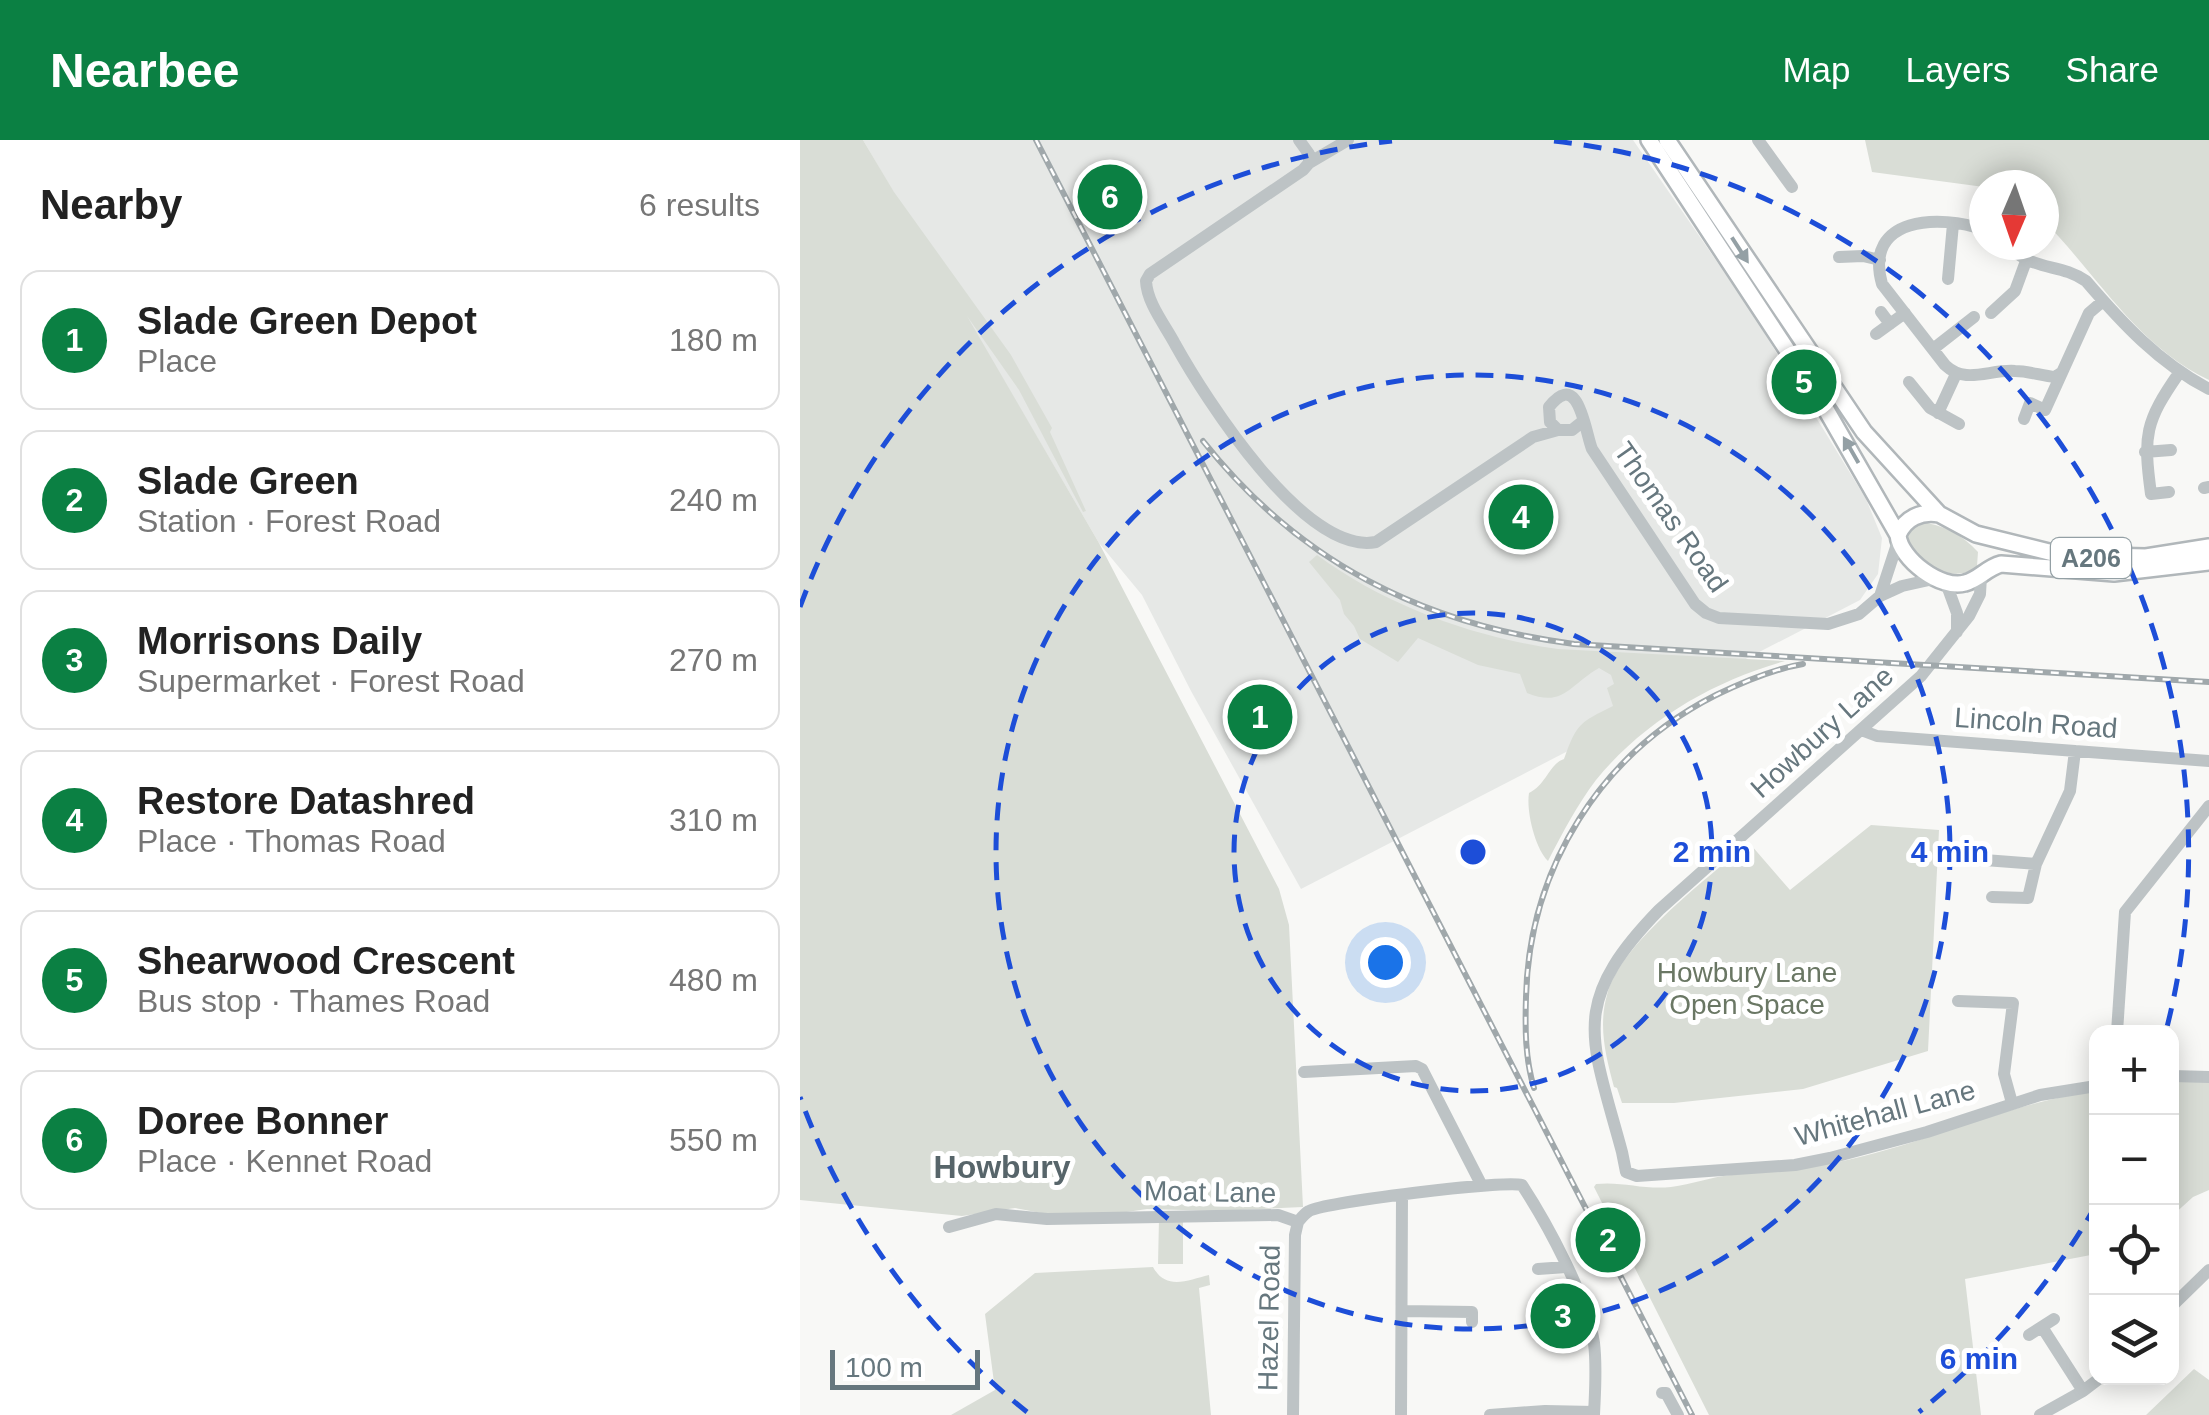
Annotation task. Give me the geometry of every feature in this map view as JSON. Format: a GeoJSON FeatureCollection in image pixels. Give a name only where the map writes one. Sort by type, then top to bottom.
{"type":"FeatureCollection","features":[{"type":"Feature","properties":{"kind":"main road"},"geometry":{"type":"LineString","coordinates":[[1650,140],[1824,406],[1905,554],[1942,580],[1966,583],[1984,572],[1984,548],[1976,534],[1939,514],[1864,432],[1666,140]]}},
{"type":"Feature","properties":{"kind":"main road"},"geometry":{"type":"LineString","coordinates":[[1898,538],[1904,523],[1917,515],[1939,514]]}},
{"type":"Feature","properties":{"kind":"main road","name":"A206"},"geometry":{"type":"LineString","coordinates":[[1976,534],[2082,558],[2146,556],[2209,547]]}},
{"type":"Feature","properties":{"kind":"main road","name":"A206"},"geometry":{"type":"LineString","coordinates":[[1984,572],[2000,564],[2114,572],[2209,562]]}},
{"type":"Feature","properties":{"kind":"street"},"geometry":{"type":"LineString","coordinates":[[1299,140],[1309,154],[1309,163]]}},
{"type":"Feature","properties":{"kind":"street"},"geometry":{"type":"LineString","coordinates":[[1309,163],[1348,140]]}},
{"type":"Feature","properties":{"kind":"street"},"geometry":{"type":"LineString","coordinates":[[1758,140],[1792,187]]}},
{"type":"Feature","properties":{"kind":"street","name":"Thomas Road"},"geometry":{"type":"LineString","coordinates":[[1309,163],[1150,274],[1147,292],[1216,413],[1278,490],[1345,540],[1360,545],[1376,542],[1533,437],[1582,422]]}},
{"type":"Feature","properties":{"kind":"street"},"geometry":{"type":"LineString","coordinates":[[1969,227],[1922,221],[1902,227],[1888,241],[1880,260],[1882,284],[1956,374],[1969,376],[2004,370],[2056,377],[2061,372]]}},
{"type":"Feature","properties":{"kind":"street"},"geometry":{"type":"LineString","coordinates":[[1948,278],[1953,224]]}},
{"type":"Feature","properties":{"kind":"street"},"geometry":{"type":"LineString","coordinates":[[1839,256],[1880,260]]}},
{"type":"Feature","properties":{"kind":"street"},"geometry":{"type":"LineString","coordinates":[[1991,314],[2015,291],[2026,261],[2076,274],[2145,346],[2179,373],[2209,389]]}},
{"type":"Feature","properties":{"kind":"street"},"geometry":{"type":"LineString","coordinates":[[2024,418],[2030,404],[2046,410],[2089,313],[2103,300]]}},
{"type":"Feature","properties":{"kind":"street"},"geometry":{"type":"LineString","coordinates":[[1881,312],[1890,324]]}},
{"type":"Feature","properties":{"kind":"street"},"geometry":{"type":"LineString","coordinates":[[1876,334],[1905,313]]}},
{"type":"Feature","properties":{"kind":"street"},"geometry":{"type":"LineString","coordinates":[[1933,349],[1974,318]]}},
{"type":"Feature","properties":{"kind":"street"},"geometry":{"type":"LineString","coordinates":[[2169,492],[2152,494],[2146,452],[2153,412],[2179,373]]}},
{"type":"Feature","properties":{"kind":"street"},"geometry":{"type":"LineString","coordinates":[[1938,414],[1956,374]]}},
{"type":"Feature","properties":{"kind":"street"},"geometry":{"type":"LineString","coordinates":[[1910,382],[1938,414],[1959,424]]}},
{"type":"Feature","properties":{"kind":"street","name":"Thomas Road"},"geometry":{"type":"LineString","coordinates":[[1533,437],[1556,398],[1570,397],[1583,409],[1582,422],[1592,449],[1694,604],[1706,614],[1828,624],[1859,614],[1880,596],[1914,581],[1942,580]]}},
{"type":"Feature","properties":{"kind":"street","name":"Thomas Road"},"geometry":{"type":"LineString","coordinates":[[1548,413],[1550,422],[1592,449]]}},
{"type":"Feature","properties":{"kind":"street"},"geometry":{"type":"LineString","coordinates":[[2146,452],[2170,450]]}},
{"type":"Feature","properties":{"kind":"street"},"geometry":{"type":"LineString","coordinates":[[1880,596],[1898,538]]}},
{"type":"Feature","properties":{"kind":"street","name":"Howbury Lane"},"geometry":{"type":"LineString","coordinates":[[1626,1172],[1596,1055],[1595,1006],[1602,982],[1632,938],[1659,910],[1921,676],[1957,632],[1976,601],[1984,572]]}},
{"type":"Feature","properties":{"kind":"street"},"geometry":{"type":"LineString","coordinates":[[1942,580],[1957,612],[1957,632]]}},
{"type":"Feature","properties":{"kind":"street","name":"Lincoln Road"},"geometry":{"type":"LineString","coordinates":[[1861,730],[1878,736],[2209,761]]}},
{"type":"Feature","properties":{"kind":"street"},"geometry":{"type":"LineString","coordinates":[[1992,898],[2028,898],[2036,864],[2070,791],[2075,750]]}},
{"type":"Feature","properties":{"kind":"street"},"geometry":{"type":"LineString","coordinates":[[2117,1025],[2124,912],[2209,806]]}},
{"type":"Feature","properties":{"kind":"street"},"geometry":{"type":"LineString","coordinates":[[1958,858],[2036,864]]}},
{"type":"Feature","properties":{"kind":"street"},"geometry":{"type":"LineString","coordinates":[[1958,1001],[2013,1003],[2004,1074],[2012,1102]]}},
{"type":"Feature","properties":{"kind":"street"},"geometry":{"type":"LineString","coordinates":[[1304,1072],[1416,1066],[1422,1069],[1482,1186]]}},
{"type":"Feature","properties":{"kind":"street"},"geometry":{"type":"LineString","coordinates":[[2179,1076],[2209,1077]]}},
{"type":"Feature","properties":{"kind":"street","name":"Whitehall Lane"},"geometry":{"type":"LineString","coordinates":[[1626,1172],[1637,1176],[1682,1174],[1830,1158],[1927,1132],[2012,1102],[2089,1087]]}},
{"type":"Feature","properties":{"kind":"street","name":"Moat Lane"},"geometry":{"type":"LineString","coordinates":[[949,1226],[996,1214],[1047,1219],[1278,1214],[1298,1222],[1312,1210],[1514,1183],[1524,1188],[1566,1267]]}},
{"type":"Feature","properties":{"kind":"street"},"geometry":{"type":"LineString","coordinates":[[1401,1415],[1402,1196]]}},
{"type":"Feature","properties":{"kind":"street","name":"Hazel Road"},"geometry":{"type":"LineString","coordinates":[[1293,1415],[1294,1234],[1298,1222]]}},
{"type":"Feature","properties":{"kind":"street"},"geometry":{"type":"LineString","coordinates":[[1490,1415],[1544,1410],[1594,1413],[1594,1345],[1589,1320],[1566,1267],[1538,1269]]}},
{"type":"Feature","properties":{"kind":"street"},"geometry":{"type":"LineString","coordinates":[[2179,1299],[2209,1270]]}},
{"type":"Feature","properties":{"kind":"street"},"geometry":{"type":"LineString","coordinates":[[1403,1311],[1472,1312]]}},
{"type":"Feature","properties":{"kind":"street"},"geometry":{"type":"LineString","coordinates":[[2042,1327],[2083,1391]]}},
{"type":"Feature","properties":{"kind":"street"},"geometry":{"type":"LineString","coordinates":[[2040,1415],[2091,1385]]}},
{"type":"Feature","properties":{"kind":"street"},"geometry":{"type":"LineString","coordinates":[[1662,1393],[1678,1415]]}},
{"type":"Feature","properties":{"kind":"shaded area"},"geometry":{"type":"Polygon","coordinates":[[[863,140],[1633,140],[1751,311],[1866,499],[1882,538],[1878,574],[1860,600],[1301,889],[1142,595],[1099,543],[863,140]]]}},
{"type":"Feature","properties":{"kind":"green space"},"geometry":{"type":"Polygon","coordinates":[[[800,140],[863,140],[894,192],[1011,355],[1052,428],[1050,432],[1086,511],[1083,512],[1019,390],[967,316],[1099,543],[1279,889],[1289,925],[1303,1207],[1052,1215],[1015,1208],[962,1216],[800,1200],[800,140]]]}},
{"type":"Feature","properties":{"kind":"green space"},"geometry":{"type":"Polygon","coordinates":[[[1865,140],[2209,140],[2209,380],[2183,365],[2139,329],[2059,237],[2059,170],[1969,170],[1969,185],[1872,172],[1865,140]]]}},
{"type":"Feature","properties":{"kind":"green space"},"geometry":{"type":"Polygon","coordinates":[[[1920,522],[1952,531],[1966,540],[1978,552],[1977,566],[1957,574],[1922,562],[1908,544],[1906,534],[1920,522]]]}},
{"type":"Feature","properties":{"kind":"green space"},"geometry":{"type":"Polygon","coordinates":[[[1317,555],[1401,604],[1462,627],[1526,644],[1785,661],[1706,692],[1636,739],[1596,780],[1548,861],[1532,829],[1529,793],[1564,759],[1581,725],[1613,706],[1607,688],[1614,684],[1611,675],[1599,668],[1566,692],[1550,698],[1527,693],[1520,674],[1478,665],[1418,638],[1398,662],[1360,639],[1340,600],[1309,562],[1317,555]]]}},
{"type":"Feature","properties":{"kind":"green space","name":"Howbury Lane Open Space"},"geometry":{"type":"Polygon","coordinates":[[[1871,825],[1939,830],[1928,1051],[1803,1089],[1674,1103],[1622,1103],[1606,1053],[1604,1007],[1615,975],[1645,935],[1743,847],[1746,850],[1751,845],[1790,890],[1871,825]]]}},
{"type":"Feature","properties":{"kind":"green space"},"geometry":{"type":"Polygon","coordinates":[[[2209,1080],[2209,1190],[2179,1210],[2179,1115],[2179,1081],[2209,1080]]]}},
{"type":"Feature","properties":{"kind":"green space"},"geometry":{"type":"Polygon","coordinates":[[[2089,1092],[2089,1255],[1965,1279],[1981,1415],[1709,1415],[1594,1187],[1606,1183],[1671,1187],[1724,1176],[1838,1162],[2089,1092]]]}},
{"type":"Feature","properties":{"kind":"green space"},"geometry":{"type":"Polygon","coordinates":[[[1159,1219],[1183,1219],[1183,1264],[1158,1264],[1159,1219]]]}},
{"type":"Feature","properties":{"kind":"green space"},"geometry":{"type":"Polygon","coordinates":[[[1153,1267],[1171,1281],[1209,1275],[1210,1285],[1199,1288],[1211,1415],[951,1415],[995,1390],[985,1314],[1035,1273],[1153,1267]]]}},
{"type":"Feature","properties":{"kind":"green space"},"geometry":{"type":"Polygon","coordinates":[[[2194,1369],[2209,1380],[2209,1415],[2146,1415],[2179,1385],[2194,1369]]]}},
{"type":"Feature","properties":{"kind":"railway"},"geometry":{"type":"LineString","coordinates":[[1036,140],[1692,1415]]}},
{"type":"Feature","properties":{"kind":"railway"},"geometry":{"type":"LineString","coordinates":[[1203,441],[1240,484],[1322,553],[1415,603],[1518,634],[1574,644],[2209,682]]}},
{"type":"Feature","properties":{"kind":"railway"},"geometry":{"type":"LineString","coordinates":[[1534,1088],[1526,1032],[1530,949],[1557,860],[1579,819],[1606,782],[1675,719],[1737,685],[1803,664]]}},
{"type":"Feature","properties":{"kind":"place","name":"Doree Bonner"},"geometry":{"type":"Point","coordinates":[1110,197]}},
{"type":"Feature","properties":{"kind":"place","name":"Shearwood Crescent"},"geometry":{"type":"Point","coordinates":[1804,382]}},
{"type":"Feature","properties":{"kind":"place","name":"Restore Datashred"},"geometry":{"type":"Point","coordinates":[1521,517]}},
{"type":"Feature","properties":{"kind":"place","name":"Slade Green Depot"},"geometry":{"type":"Point","coordinates":[1260,717]}},
{"type":"Feature","properties":{"kind":"place","name":"Slade Green"},"geometry":{"type":"Point","coordinates":[1608,1240]}},
{"type":"Feature","properties":{"kind":"place","name":"Morrisons Daily"},"geometry":{"type":"Point","coordinates":[1563,1316]}},
{"type":"Feature","properties":{"kind":"district","name":"Howbury"},"geometry":{"type":"Point","coordinates":[1002,1167]}}]}
